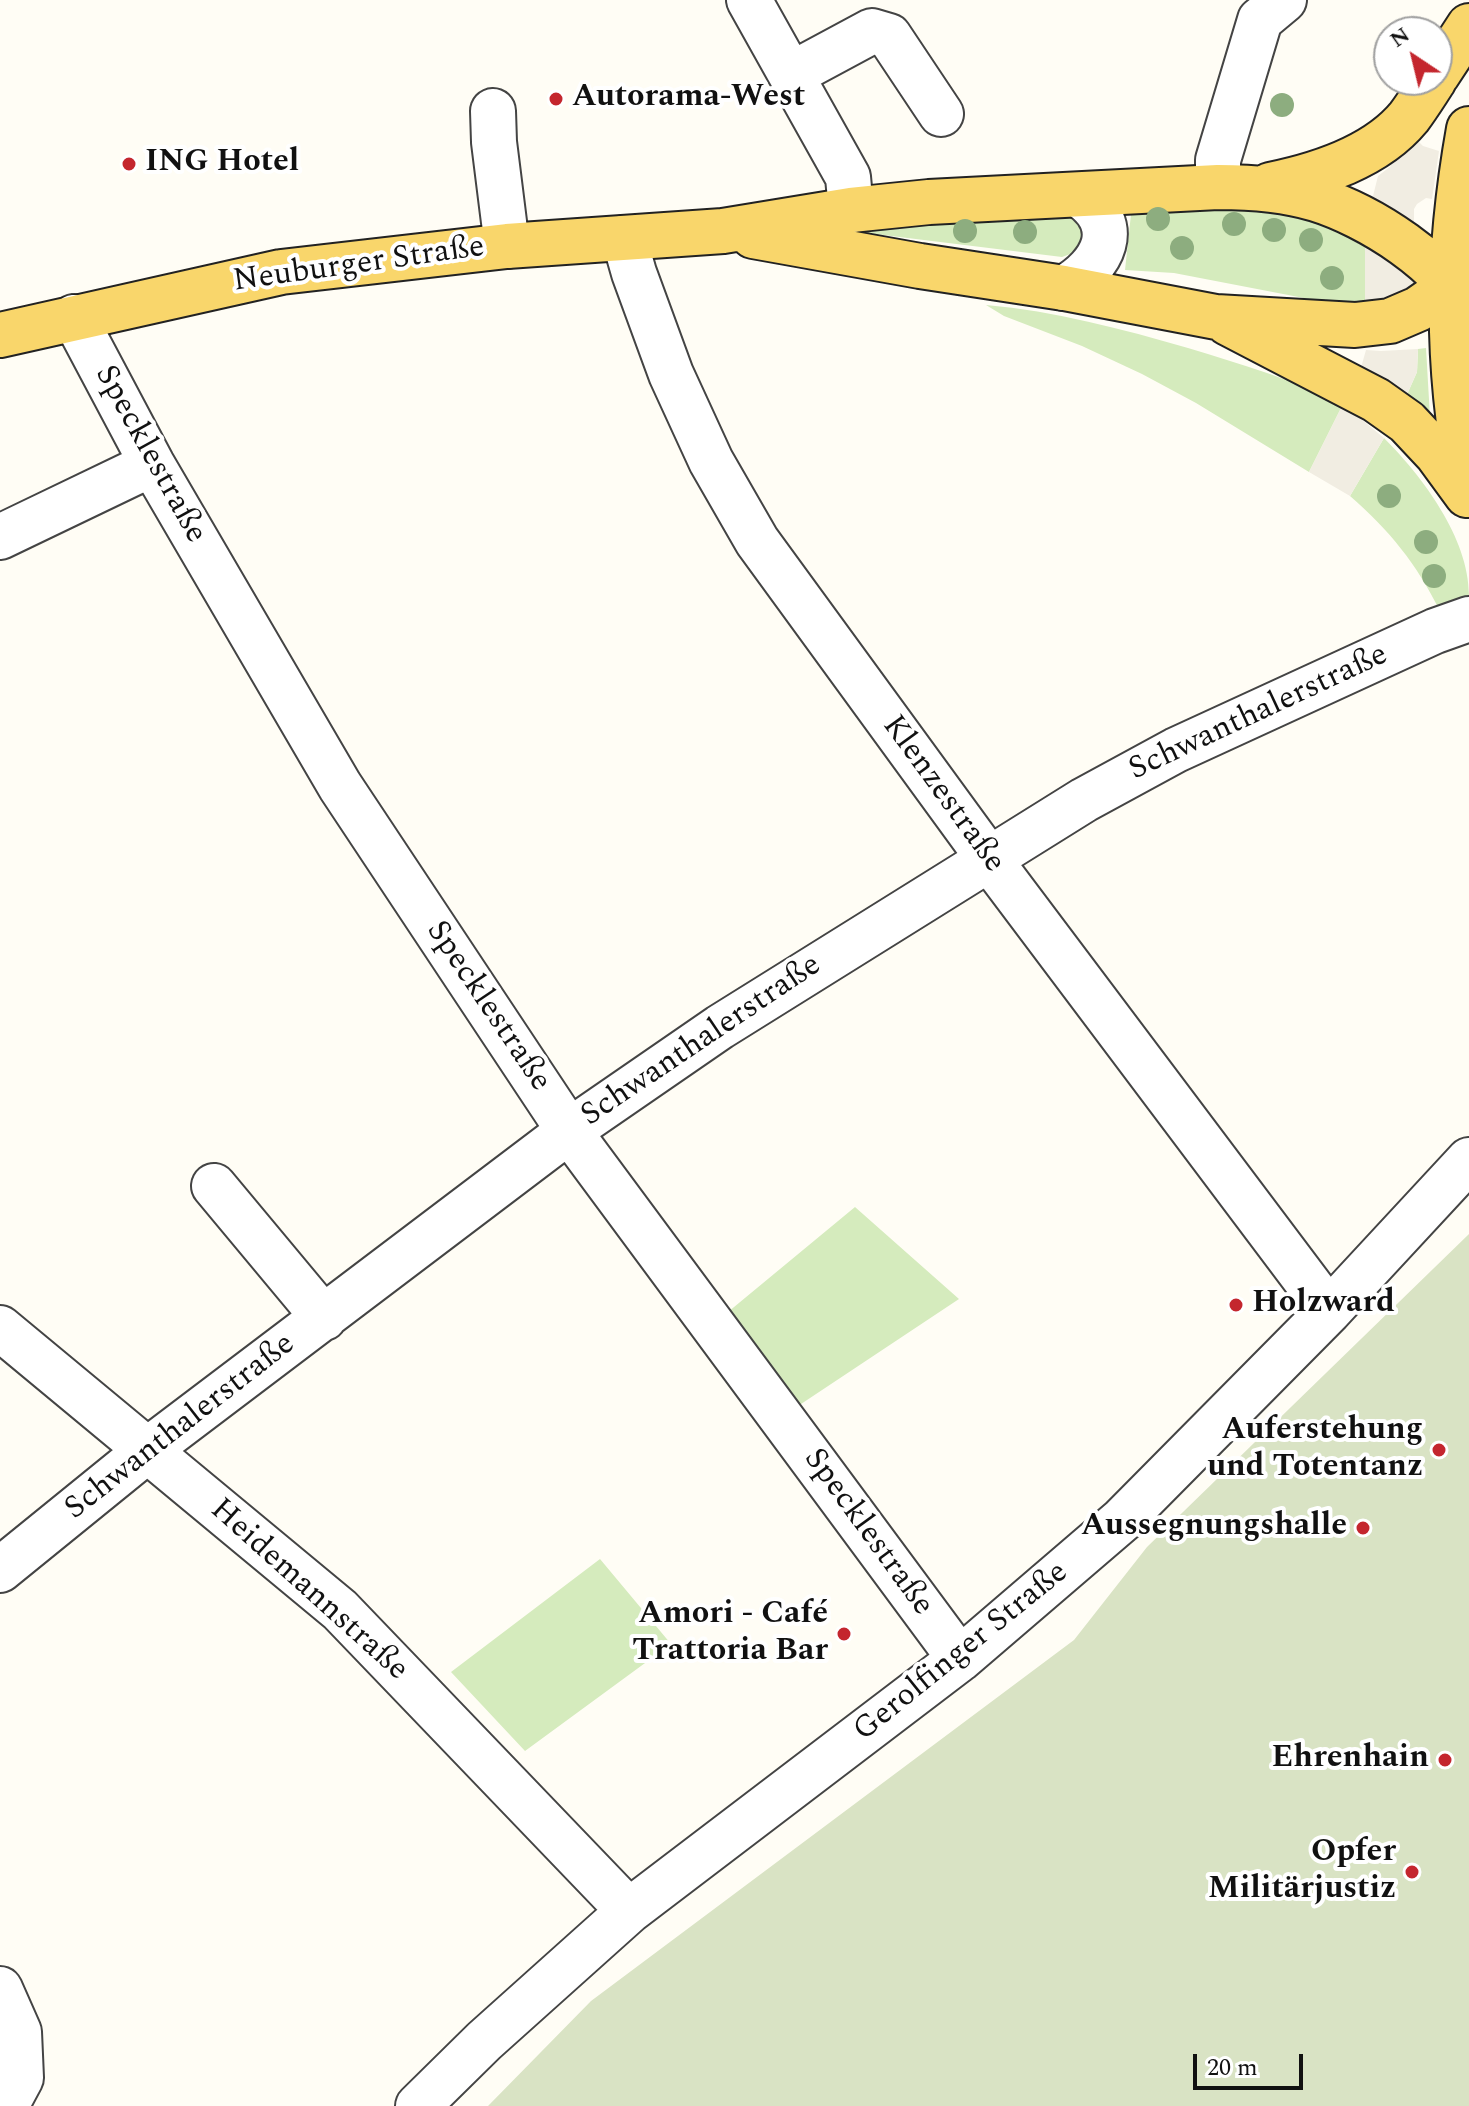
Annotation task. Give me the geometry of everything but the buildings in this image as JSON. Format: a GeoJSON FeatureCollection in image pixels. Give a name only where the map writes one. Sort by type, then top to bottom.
{"type":"FeatureCollection","features":[{"type":"Feature","properties":{"kind":"main road","name":"Neuburger Straße"},"geometry":{"type":"LineString","coordinates":[[1453,50],[1469,26]]}},
{"type":"Feature","properties":{"kind":"main road","name":"Neuburger Straße"},"geometry":{"type":"LineString","coordinates":[[0,335],[281,272],[507,246],[723,231],[851,210],[929,202],[1261,187],[1310,177],[1365,152],[1408,118],[1423,96]]}},
{"type":"Feature","properties":{"kind":"main road"},"geometry":{"type":"LineString","coordinates":[[1469,129],[1455,222],[1463,290],[1451,354],[1458,428],[1469,485]]}},
{"type":"Feature","properties":{"kind":"main road","name":"Neuburger Straße"},"geometry":{"type":"LineString","coordinates":[[723,231],[1064,288],[1216,317],[1355,325],[1390,321],[1463,290],[1361,217],[1316,199],[1261,187]]}},
{"type":"Feature","properties":{"kind":"main road","name":"Neuburger Straße"},"geometry":{"type":"LineString","coordinates":[[1216,317],[1376,400],[1407,422],[1437,454],[1469,498]]}},
{"type":"Feature","properties":{"kind":"street"},"geometry":{"type":"LineString","coordinates":[[749,0],[848,177],[851,210]]}},
{"type":"Feature","properties":{"kind":"street"},"geometry":{"type":"LineString","coordinates":[[1218,187],[1218,160],[1260,20],[1284,0]]}},
{"type":"Feature","properties":{"kind":"street"},"geometry":{"type":"LineString","coordinates":[[792,74],[872,31],[889,36],[941,114]]}},
{"type":"Feature","properties":{"kind":"street"},"geometry":{"type":"LineString","coordinates":[[493,111],[507,246]]}},
{"type":"Feature","properties":{"kind":"street"},"geometry":{"type":"LineString","coordinates":[[1064,288],[1094,266],[1104,242],[1101,215],[1093,204],[1079,195]]}},
{"type":"Feature","properties":{"kind":"street","name":"Klenzestraße"},"geometry":{"type":"LineString","coordinates":[[624,238],[671,374],[711,461],[757,541],[989,859],[1329,1311]]}},
{"type":"Feature","properties":{"kind":"street","name":"Specklestraße"},"geometry":{"type":"LineString","coordinates":[[74,317],[152,464],[340,786],[569,1131],[960,1659]]}},
{"type":"Feature","properties":{"kind":"street"},"geometry":{"type":"LineString","coordinates":[[0,537],[152,464]]}},
{"type":"Feature","properties":{"kind":"street","name":"Schwanthalerstraße"},"geometry":{"type":"LineString","coordinates":[[0,1570],[149,1449],[569,1131],[720,1027],[1084,800],[1176,750],[1435,631],[1469,619]]}},
{"type":"Feature","properties":{"kind":"street","name":"Gerolfinger Straße"},"geometry":{"type":"LineString","coordinates":[[418,2106],[484,2041],[629,1911],[960,1659],[1122,1520],[1329,1311],[1469,1160]]}},
{"type":"Feature","properties":{"kind":"street"},"geometry":{"type":"LineString","coordinates":[[214,1186],[324,1318]]}},
{"type":"Feature","properties":{"kind":"street","name":"Heidemannstraße"},"geometry":{"type":"LineString","coordinates":[[0,1328],[340,1610],[629,1911]]}},
{"type":"Feature","properties":{"kind":"street"},"geometry":{"type":"LineString","coordinates":[[0,1989],[19,2032],[21,2078],[6,2106]]}},
{"type":"Feature","properties":{"kind":"green space"},"geometry":{"type":"Polygon","coordinates":[[[1211,201],[1305,213],[1365,247],[1365,305],[1335,304],[1174,273],[1125,270],[1132,205],[1211,201]]]}},
{"type":"Feature","properties":{"kind":"green space"},"geometry":{"type":"Polygon","coordinates":[[[1073,210],[1088,236],[1076,252],[1062,257],[867,233],[865,226],[1073,210]]]}},
{"type":"Feature","properties":{"kind":"green space"},"geometry":{"type":"Polygon","coordinates":[[[986,305],[1063,316],[1163,341],[1267,373],[1343,404],[1309,472],[1142,374],[1082,346],[1004,316],[986,305]]]}},
{"type":"Feature","properties":{"kind":"green space"},"geometry":{"type":"Polygon","coordinates":[[[1426,348],[1430,417],[1405,399],[1417,372],[1418,349],[1426,348]]]}},
{"type":"Feature","properties":{"kind":"green space"},"geometry":{"type":"Polygon","coordinates":[[[1384,438],[1428,489],[1461,552],[1469,595],[1440,611],[1401,549],[1350,496],[1384,438]]]}},
{"type":"Feature","properties":{"kind":"green space"},"geometry":{"type":"Polygon","coordinates":[[[855,1207],[959,1299],[798,1406],[728,1312],[855,1207]]]}},
{"type":"Feature","properties":{"kind":"green space"},"geometry":{"type":"Polygon","coordinates":[[[1469,1234],[1469,2106],[488,2106],[591,2001],[1074,1640],[1147,1547],[1469,1234]]]}},
{"type":"Feature","properties":{"kind":"green space"},"geometry":{"type":"Polygon","coordinates":[[[600,1559],[671,1644],[525,1751],[451,1672],[600,1559]]]}},
{"type":"Feature","properties":{"kind":"shaded area"},"geometry":{"type":"Polygon","coordinates":[[[1417,140],[1423,146],[1439,151],[1432,199],[1426,198],[1414,209],[1414,230],[1371,204],[1378,176],[1391,166],[1386,161],[1417,140]]]}},
{"type":"Feature","properties":{"kind":"shaded area"},"geometry":{"type":"Polygon","coordinates":[[[1365,247],[1414,282],[1416,286],[1412,292],[1365,305],[1365,247]]]}},
{"type":"Feature","properties":{"kind":"shaded area"},"geometry":{"type":"Polygon","coordinates":[[[1418,349],[1417,372],[1405,399],[1360,371],[1366,350],[1418,349]]]}},
{"type":"Feature","properties":{"kind":"shaded area"},"geometry":{"type":"Polygon","coordinates":[[[1343,404],[1384,438],[1350,496],[1309,472],[1343,404]]]}},
{"type":"Feature","properties":{"kind":"place","name":"Autorama-West"},"geometry":{"type":"Point","coordinates":[556,99]}},
{"type":"Feature","properties":{"kind":"place","name":"ING Hotel"},"geometry":{"type":"Point","coordinates":[129,164]}},
{"type":"Feature","properties":{"kind":"place","name":"Holzward"},"geometry":{"type":"Point","coordinates":[1236,1305]}},
{"type":"Feature","properties":{"kind":"place","name":"Auferstehung und Totentanz"},"geometry":{"type":"Point","coordinates":[1439,1450]}},
{"type":"Feature","properties":{"kind":"place","name":"Aussegnungshalle"},"geometry":{"type":"Point","coordinates":[1363,1528]}},
{"type":"Feature","properties":{"kind":"place","name":"Amori - Café Trattoria Bar"},"geometry":{"type":"Point","coordinates":[844,1634]}},
{"type":"Feature","properties":{"kind":"place","name":"Ehrenhain"},"geometry":{"type":"Point","coordinates":[1445,1760]}},
{"type":"Feature","properties":{"kind":"place","name":"Opfer Militärjustiz"},"geometry":{"type":"Point","coordinates":[1412,1872]}}]}
